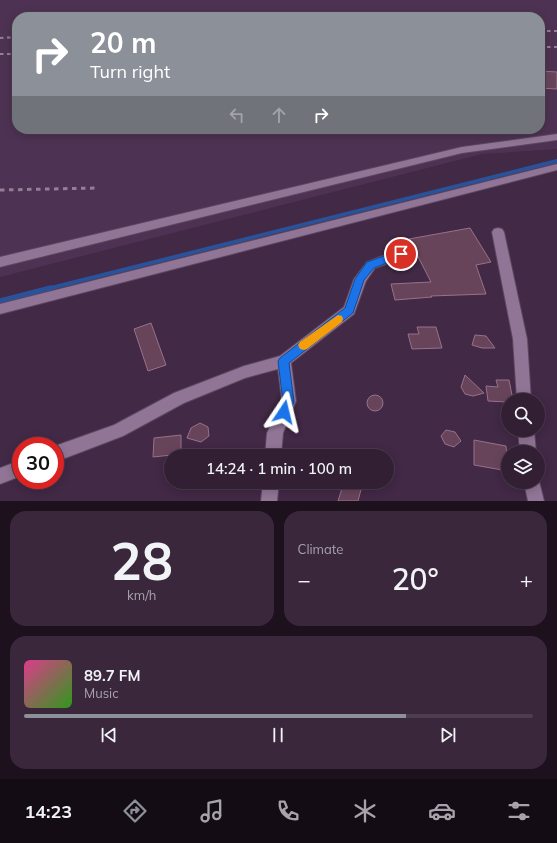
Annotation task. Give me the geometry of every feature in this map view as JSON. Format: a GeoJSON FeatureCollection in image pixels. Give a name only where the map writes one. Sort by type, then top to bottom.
{"type":"FeatureCollection","features":[{"type":"Feature","properties":{"kind":"street"},"geometry":{"type":"LineString","coordinates":[[0,262],[462,150],[557,137]]}},
{"type":"Feature","properties":{"kind":"street"},"geometry":{"type":"LineString","coordinates":[[0,310],[557,167]]}},
{"type":"Feature","properties":{"kind":"street"},"geometry":{"type":"LineString","coordinates":[[498,232],[520,339],[524,393]]}},
{"type":"Feature","properties":{"kind":"street"},"geometry":{"type":"LineString","coordinates":[[64,451],[118,431],[179,398],[244,372],[284,361],[349,310],[360,279],[371,265],[401,254]]}},
{"type":"Feature","properties":{"kind":"street"},"geometry":{"type":"LineString","coordinates":[[274,449],[275,433],[289,402],[284,361]]}},
{"type":"Feature","properties":{"kind":"street"},"geometry":{"type":"LineString","coordinates":[[0,476],[12,471]]}},
{"type":"Feature","properties":{"kind":"street"},"geometry":{"type":"LineString","coordinates":[[270,501],[271,489]]}},
{"type":"Feature","properties":{"kind":"street"},"geometry":{"type":"LineString","coordinates":[[533,489],[536,501]]}},
{"type":"Feature","properties":{"kind":"shaded area"},"geometry":{"type":"Polygon","coordinates":[[[0,0],[557,0],[557,149],[482,154],[0,277],[0,0]]]}},
{"type":"Feature","properties":{"kind":"building"},"geometry":{"type":"Polygon","coordinates":[[[545,71],[557,72],[557,89],[545,88],[545,71]]]}},
{"type":"Feature","properties":{"kind":"building"},"geometry":{"type":"Polygon","coordinates":[[[470,228],[491,262],[476,265],[486,294],[431,296],[432,297],[395,300],[391,284],[431,282],[409,239],[470,228]]]}},
{"type":"Feature","properties":{"kind":"building"},"geometry":{"type":"Polygon","coordinates":[[[151,323],[166,365],[148,371],[134,329],[151,323]]]}},
{"type":"Feature","properties":{"kind":"building"},"geometry":{"type":"Polygon","coordinates":[[[417,327],[436,327],[442,348],[412,349],[408,334],[419,334],[417,327]]]}},
{"type":"Feature","properties":{"kind":"building"},"geometry":{"type":"Polygon","coordinates":[[[475,335],[486,336],[495,348],[482,348],[472,345],[475,335]]]}},
{"type":"Feature","properties":{"kind":"building"},"geometry":{"type":"Polygon","coordinates":[[[465,375],[484,393],[473,396],[465,394],[461,387],[465,375]]]}},
{"type":"Feature","properties":{"kind":"building"},"geometry":{"type":"Polygon","coordinates":[[[496,380],[509,380],[512,393],[501,393],[501,402],[488,401],[486,386],[498,387],[496,380]]]}},
{"type":"Feature","properties":{"kind":"building"},"geometry":{"type":"Polygon","coordinates":[[[375,395],[381,397],[383,403],[381,409],[375,411],[369,409],[367,403],[369,397],[375,395]]]}},
{"type":"Feature","properties":{"kind":"building"},"geometry":{"type":"Polygon","coordinates":[[[200,423],[208,427],[209,436],[201,442],[187,438],[191,428],[200,423]]]}},
{"type":"Feature","properties":{"kind":"building"},"geometry":{"type":"Polygon","coordinates":[[[446,430],[455,432],[461,441],[454,447],[445,444],[441,436],[446,430]]]}},
{"type":"Feature","properties":{"kind":"building"},"geometry":{"type":"Polygon","coordinates":[[[181,435],[181,449],[164,449],[164,456],[153,457],[154,438],[181,435]]]}},
{"type":"Feature","properties":{"kind":"building"},"geometry":{"type":"Polygon","coordinates":[[[474,440],[501,445],[501,470],[474,465],[474,440]]]}},
{"type":"Feature","properties":{"kind":"building"},"geometry":{"type":"Polygon","coordinates":[[[342,489],[361,489],[358,501],[338,501],[342,489]]]}},
{"type":"Feature","properties":{"kind":"waterway"},"geometry":{"type":"LineString","coordinates":[[47,289],[557,161]]}},
{"type":"Feature","properties":{"kind":"waterway"},"geometry":{"type":"LineString","coordinates":[[0,301],[51,288]]}},
{"type":"Feature","properties":{"kind":"railway"},"geometry":{"type":"LineString","coordinates":[[545,31],[557,31]]}},
{"type":"Feature","properties":{"kind":"railway"},"geometry":{"type":"LineString","coordinates":[[0,38],[12,37]]}},
{"type":"Feature","properties":{"kind":"railway"},"geometry":{"type":"LineString","coordinates":[[545,47],[557,47]]}},
{"type":"Feature","properties":{"kind":"railway"},"geometry":{"type":"LineString","coordinates":[[0,54],[12,54]]}},
{"type":"Feature","properties":{"kind":"railway"},"geometry":{"type":"LineString","coordinates":[[0,190],[97,188]]}},
{"type":"Feature","properties":{"kind":"slow traffic"},"geometry":{"type":"LineString","coordinates":[[304,345],[338,319]]}},
{"type":"Feature","properties":{"kind":"route"},"geometry":{"type":"LineString","coordinates":[[284,412],[289,402],[284,361],[349,310],[360,279],[371,265],[401,254]]}}]}
